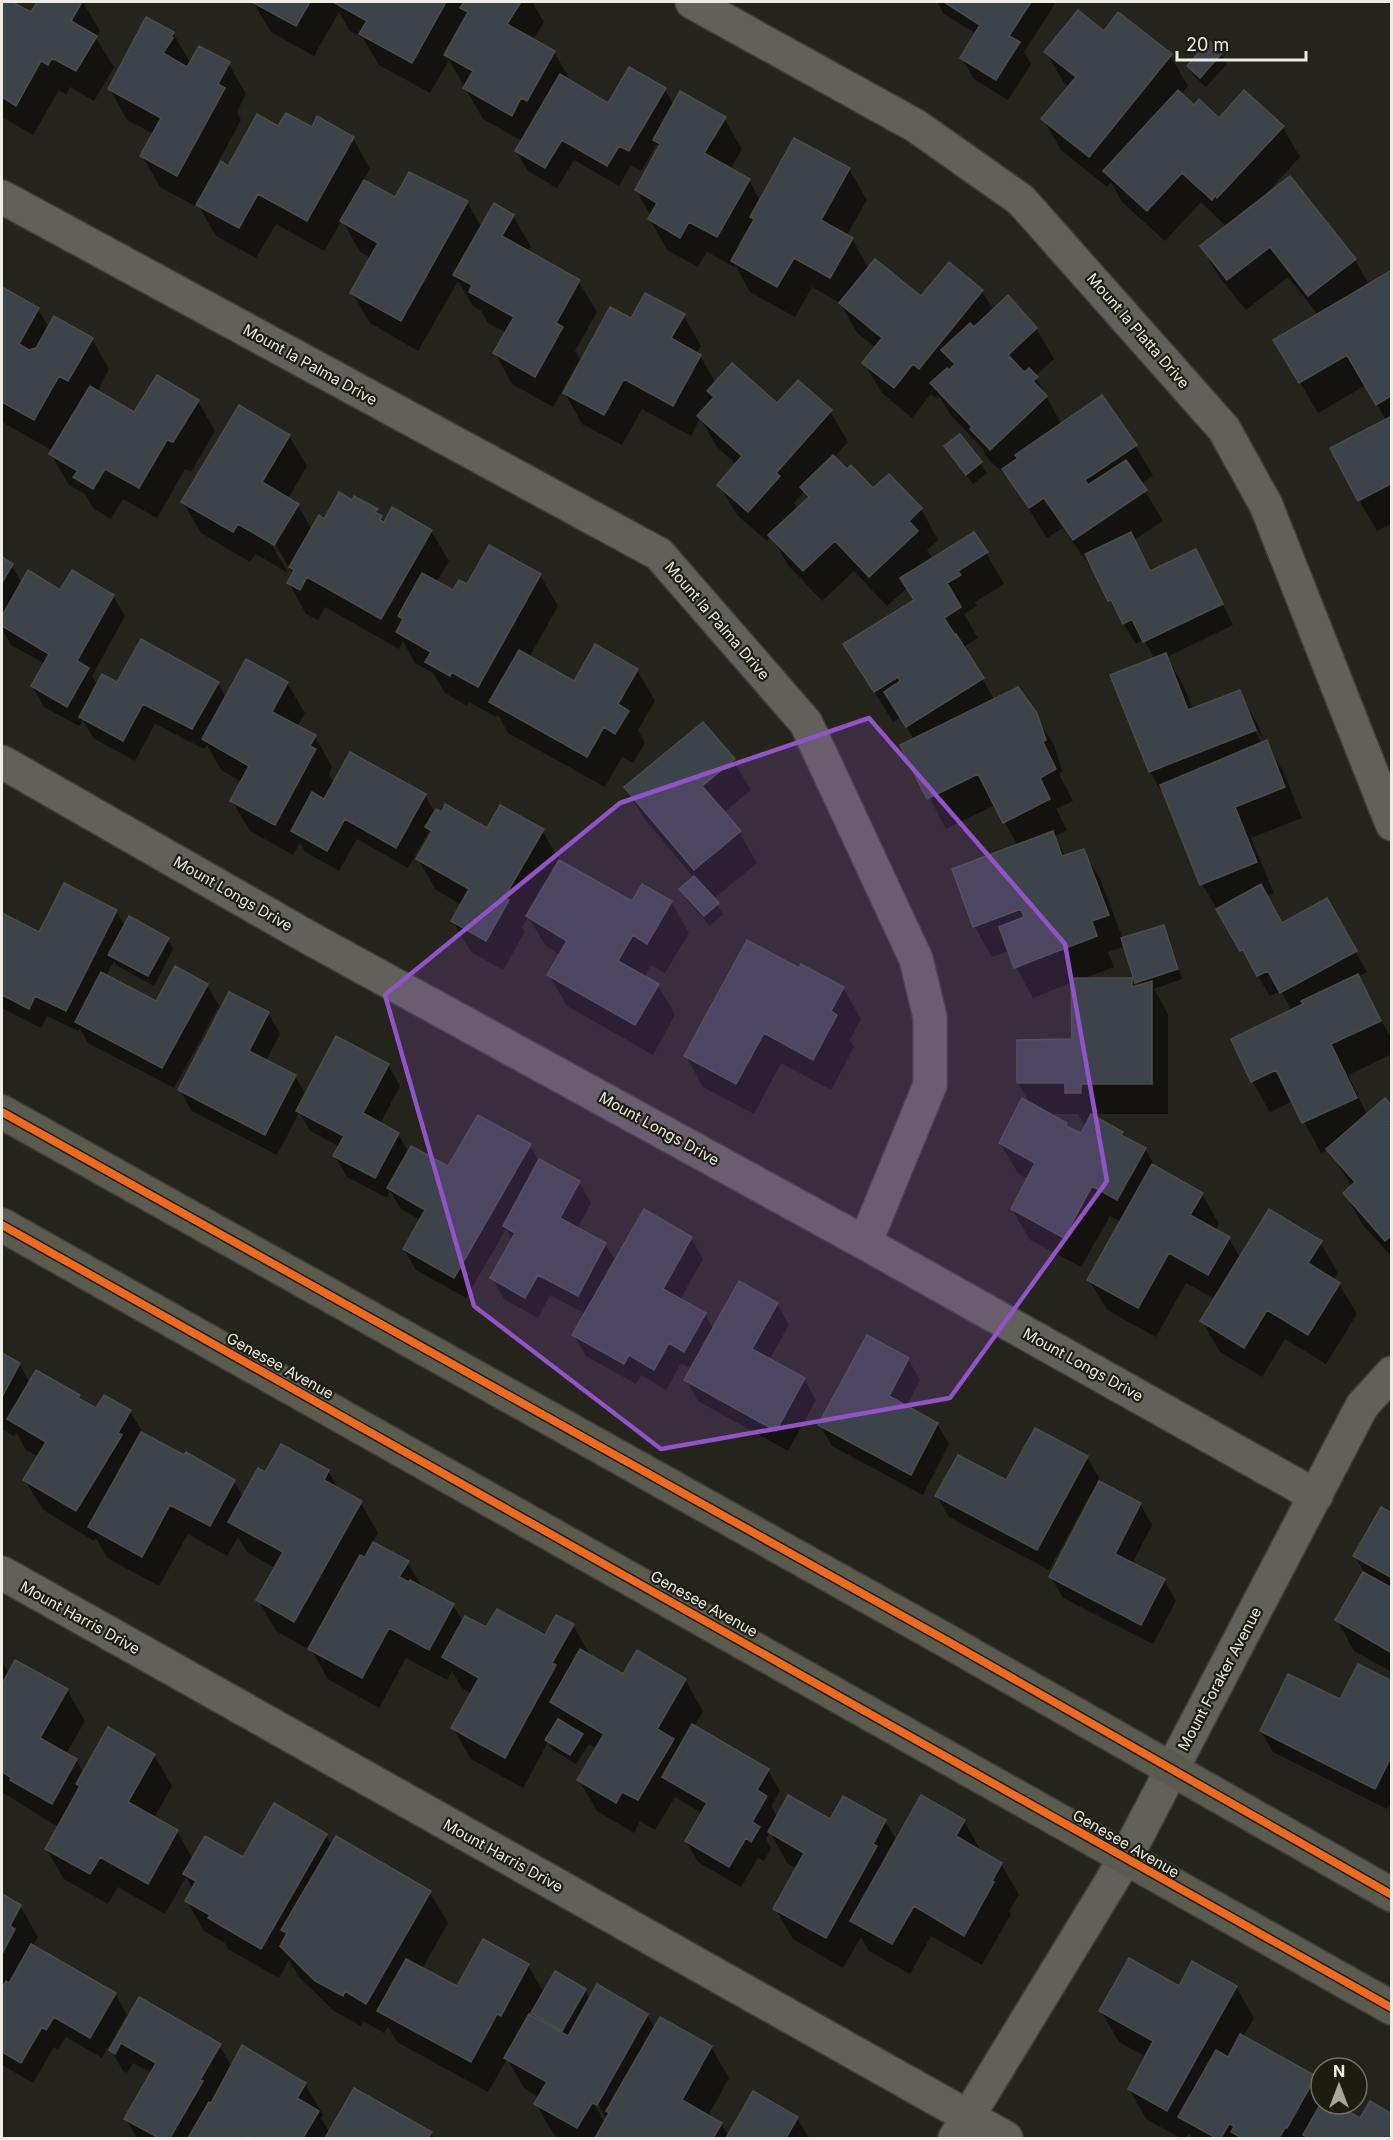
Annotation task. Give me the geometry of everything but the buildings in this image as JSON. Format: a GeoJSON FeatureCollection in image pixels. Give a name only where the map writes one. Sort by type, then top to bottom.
{"type":"FeatureCollection","features":[{"type":"Feature","properties":{"kind":"main road"},"geometry":{"type":"LineString","coordinates":[[2,1112],[949,1642],[1392,1895]]}},
{"type":"Feature","properties":{"kind":"main road","name":"Genesee Avenue"},"geometry":{"type":"LineString","coordinates":[[2,1225],[1392,2008]]}},
{"type":"Feature","properties":{"kind":"street","name":"Mount la Platta Drive"},"geometry":{"type":"LineString","coordinates":[[692,2],[916,126],[1022,200],[1224,429],[1266,505],[1392,824]]}},
{"type":"Feature","properties":{"kind":"street","name":"Mount la Palma Drive"},"geometry":{"type":"LineString","coordinates":[[2,197],[659,554],[806,723],[916,959],[930,1017],[930,1085],[865,1243]]}},
{"type":"Feature","properties":{"kind":"street","name":"Mount Longs Drive"},"geometry":{"type":"LineString","coordinates":[[2,762],[304,935],[865,1243],[1316,1496]]}},
{"type":"Feature","properties":{"kind":"street","name":"Mount Foraker Avenue"},"geometry":{"type":"LineString","coordinates":[[961,2128],[1125,1859],[1362,1406],[1392,1373]]}},
{"type":"Feature","properties":{"kind":"street","name":"Mount Harris Drive"},"geometry":{"type":"LineString","coordinates":[[2,1573],[961,2128],[1006,2139]]}},
{"type":"Feature","properties":{"kind":"highlighted area"},"geometry":{"type":"Polygon","coordinates":[[[869,718],[1065,944],[1107,1181],[950,1398],[661,1449],[474,1306],[385,995],[620,803],[869,718]]]}},
{"type":"Feature","properties":{"kind":"cycle path"},"geometry":{"type":"LineString","coordinates":[[2,1112],[949,1642],[1392,1895]]}},
{"type":"Feature","properties":{"kind":"cycle path"},"geometry":{"type":"LineString","coordinates":[[2,1225],[1392,2008]]}}]}
